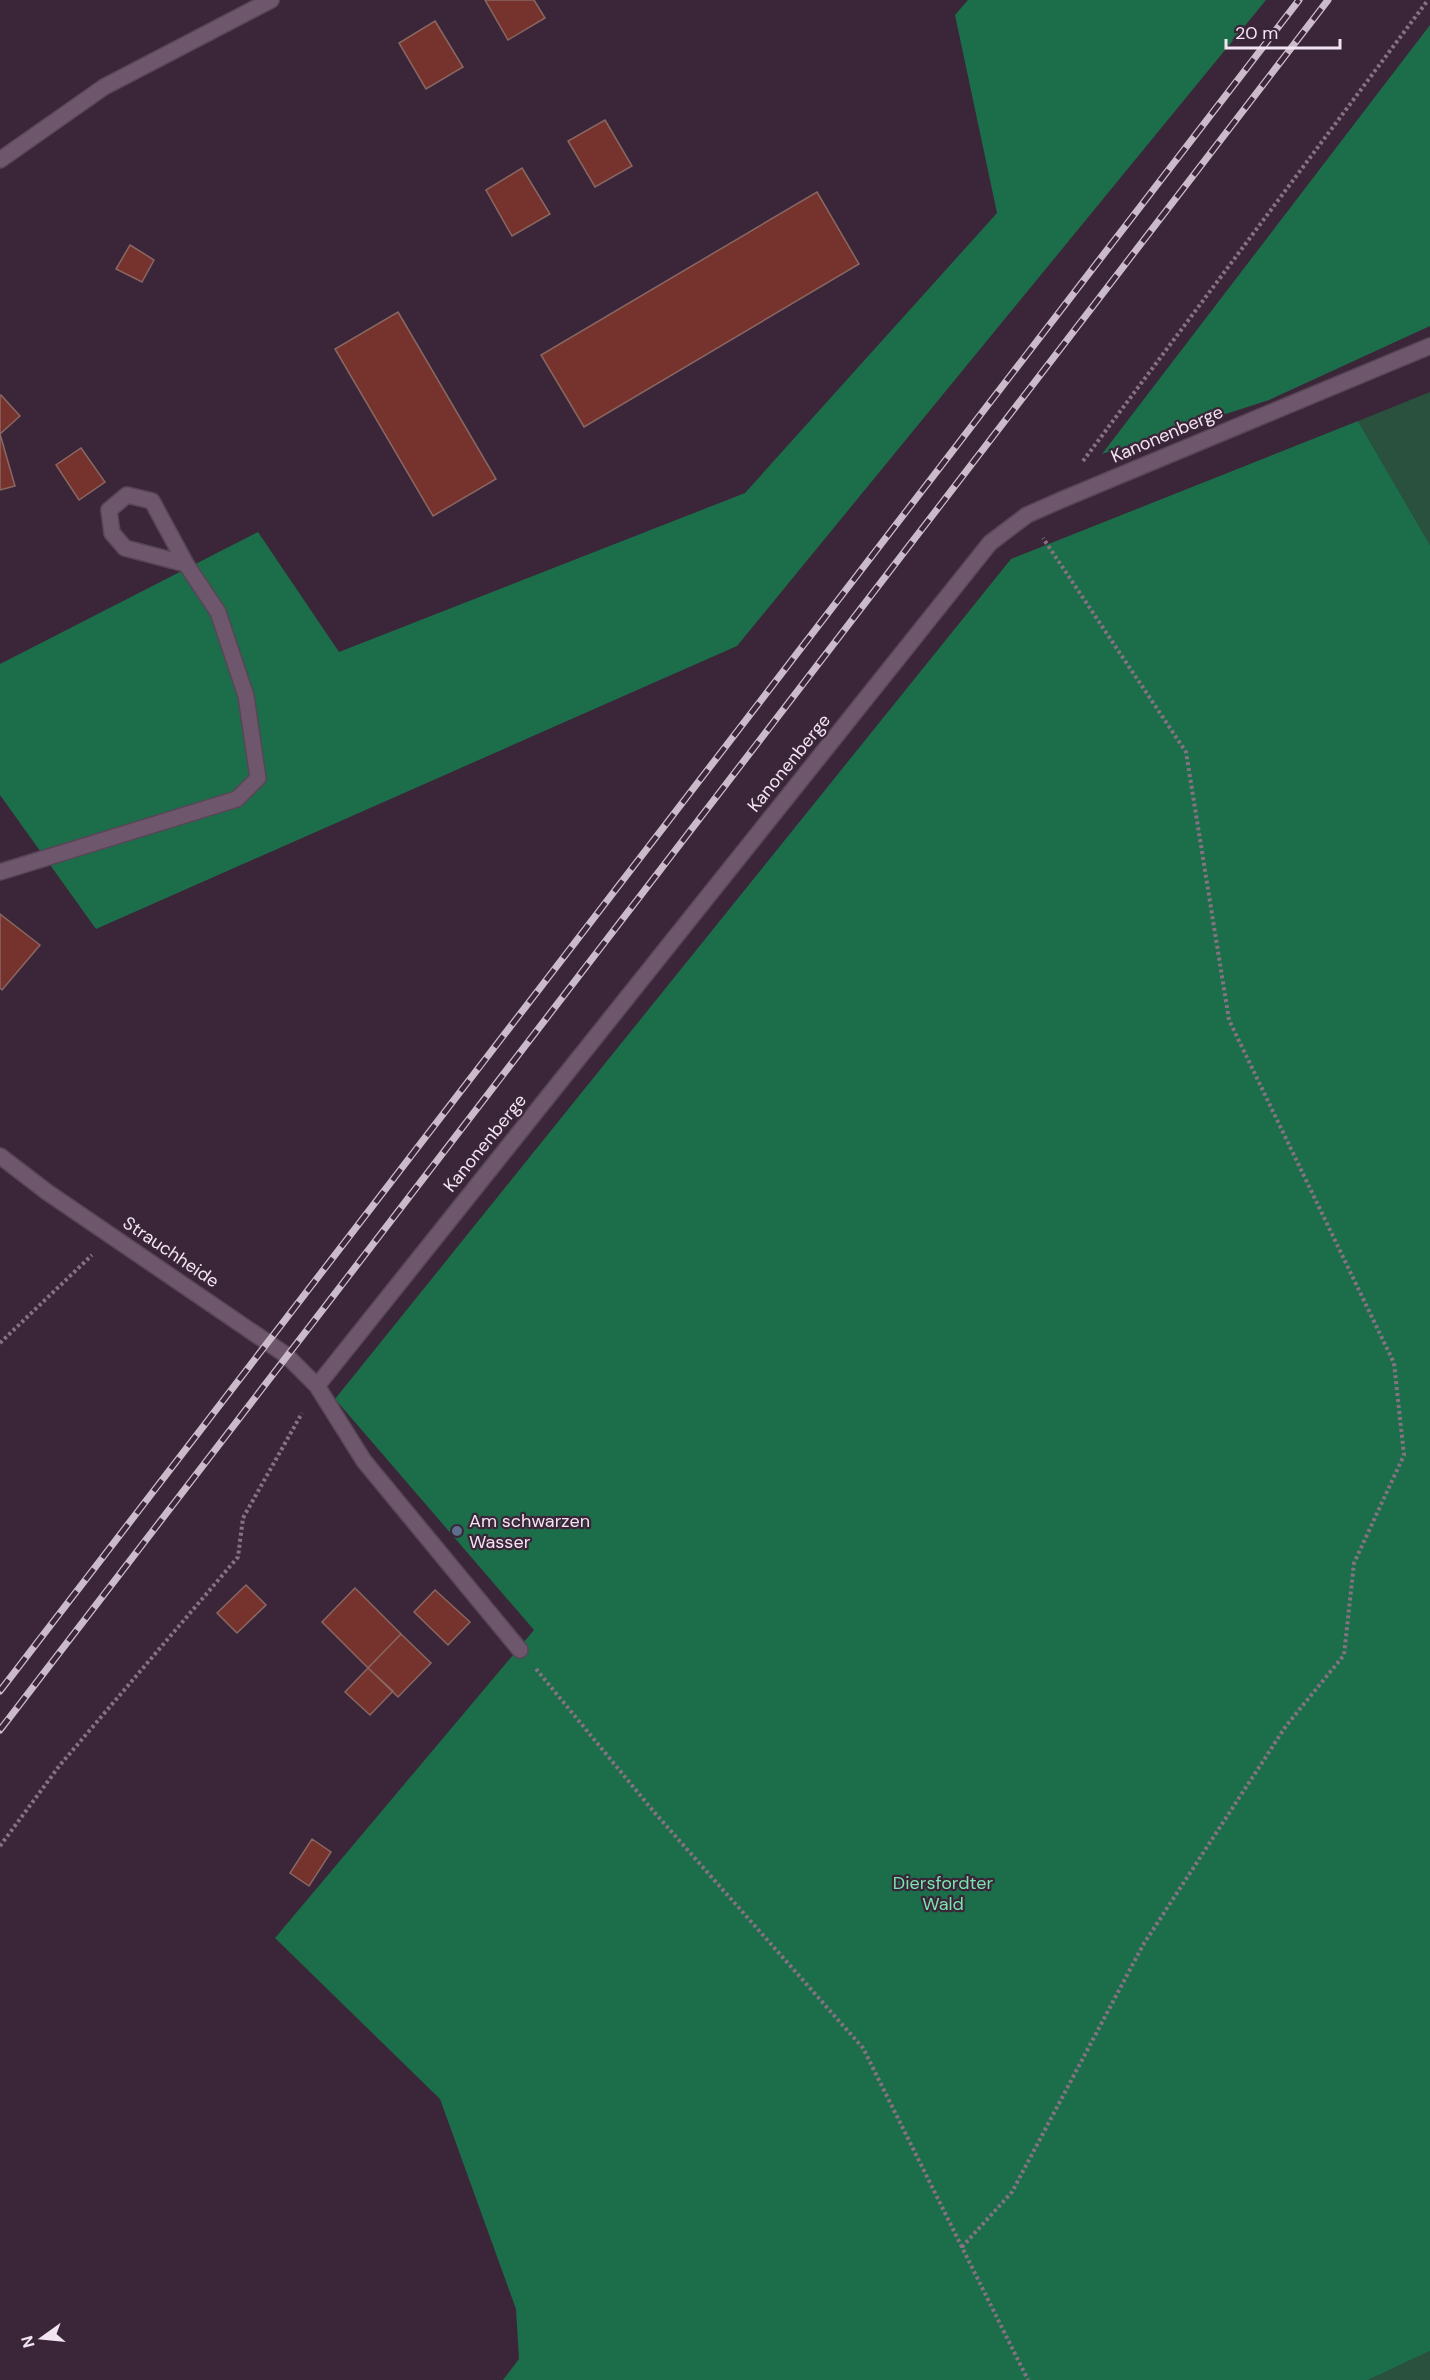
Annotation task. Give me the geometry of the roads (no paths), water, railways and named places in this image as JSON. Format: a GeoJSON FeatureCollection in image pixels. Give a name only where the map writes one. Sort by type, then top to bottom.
{"type":"FeatureCollection","features":[{"type":"Feature","properties":{"kind":"street"},"geometry":{"type":"LineString","coordinates":[[0,160],[104,87],[254,4],[271,0]]}},
{"type":"Feature","properties":{"kind":"street","name":"Kanonenberge"},"geometry":{"type":"LineString","coordinates":[[317,1386],[990,543],[1027,515],[1430,346]]}},
{"type":"Feature","properties":{"kind":"street"},"geometry":{"type":"LineString","coordinates":[[0,872],[237,799],[258,778],[246,696],[218,612],[186,564],[152,501],[127,495],[109,510],[112,533],[125,548],[186,564]]}},
{"type":"Feature","properties":{"kind":"street","name":"Strauchheide"},"geometry":{"type":"LineString","coordinates":[[0,1156],[286,1355],[317,1386],[363,1461],[520,1650]]}},
{"type":"Feature","properties":{"kind":"railway"},"geometry":{"type":"LineString","coordinates":[[0,1691],[1299,0]]}},
{"type":"Feature","properties":{"kind":"railway"},"geometry":{"type":"LineString","coordinates":[[0,1730],[1328,0]]}},
{"type":"Feature","properties":{"kind":"place","name":"Am schwarzen Wasser"},"geometry":{"type":"Point","coordinates":[457,1531]}},
{"type":"Feature","properties":{"kind":"park label","name":"Diersfordter Wald"},"geometry":{"type":"Point","coordinates":[943,1893]}}]}
